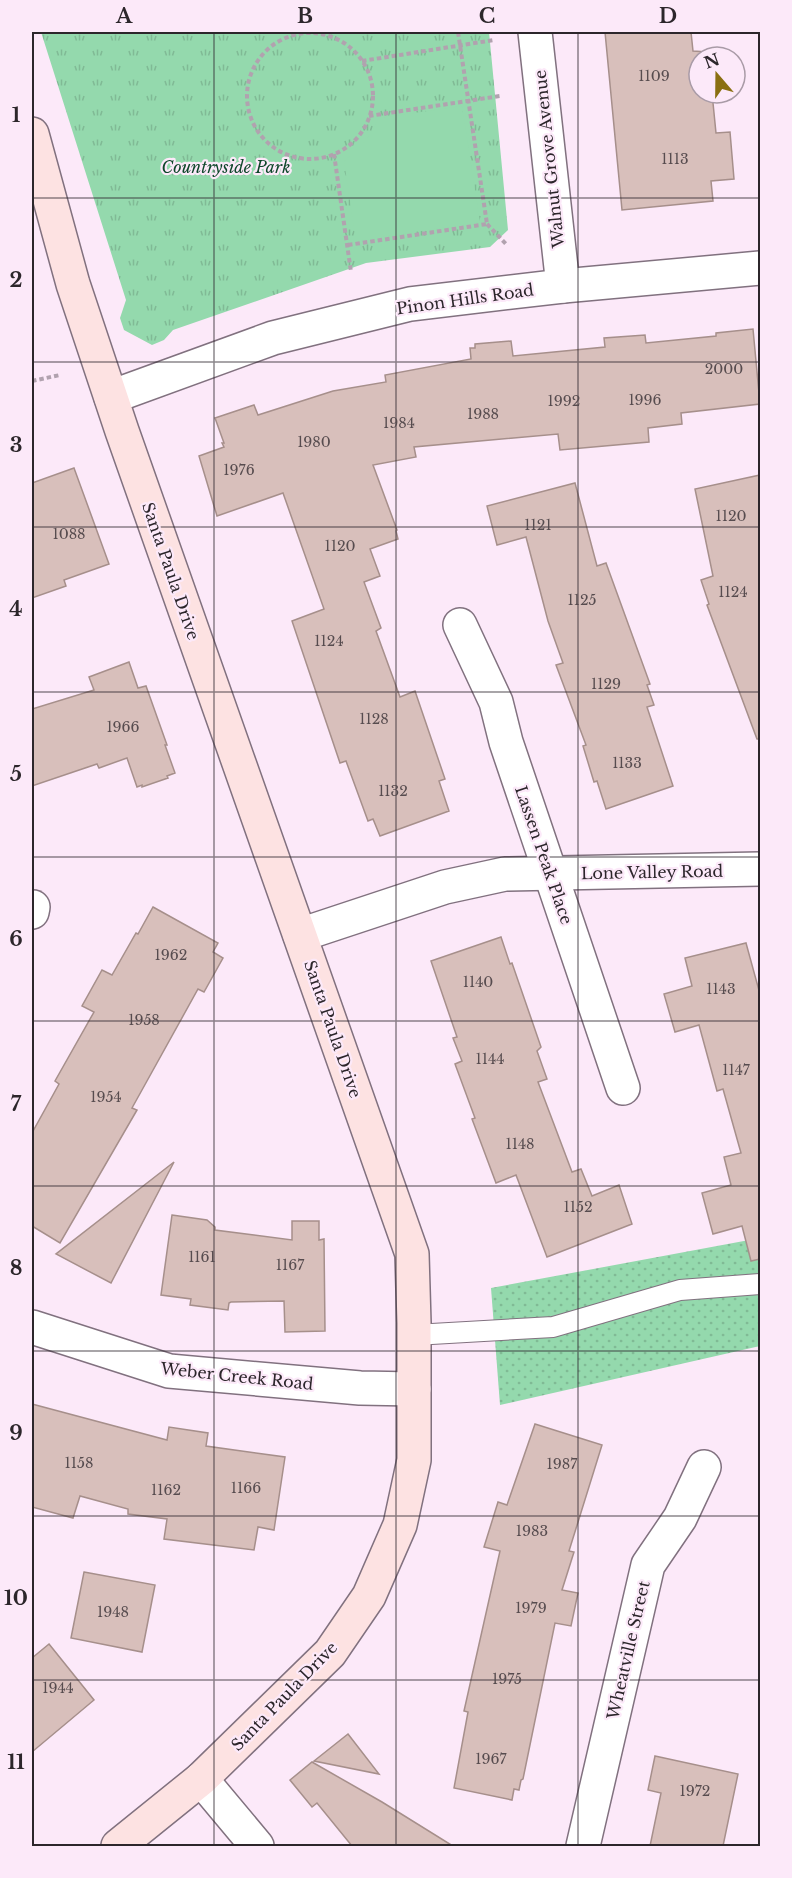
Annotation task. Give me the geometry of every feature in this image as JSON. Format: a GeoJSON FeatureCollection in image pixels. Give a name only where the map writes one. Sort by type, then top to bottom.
{"type":"FeatureCollection","features":[{"type":"Feature","properties":{"kind":"street","name":"Walnut Grove Avenue"},"geometry":{"type":"LineString","coordinates":[[535,32],[563,286]]}},
{"type":"Feature","properties":{"kind":"street","name":"Santa Paula Drive"},"geometry":{"type":"LineString","coordinates":[[32,134],[73,284],[111,397],[412,1254],[414,1460],[400,1525],[369,1596],[330,1653],[201,1779],[118,1846]]}},
{"type":"Feature","properties":{"kind":"street","name":"Pinon Hills Road"},"geometry":{"type":"LineString","coordinates":[[111,397],[273,338],[410,304],[563,286],[760,268]]}},
{"type":"Feature","properties":{"kind":"street","name":"Lassen Peak Place"},"geometry":{"type":"LineString","coordinates":[[460,625],[496,702],[506,742],[623,1088]]}},
{"type":"Feature","properties":{"kind":"street","name":"Lone Valley Road"},"geometry":{"type":"LineString","coordinates":[[300,935],[445,887],[505,874],[760,869]]}},
{"type":"Feature","properties":{"kind":"street","name":"Weber Creek Road"},"geometry":{"type":"LineString","coordinates":[[32,1327],[170,1371],[360,1388],[414,1389]]}},
{"type":"Feature","properties":{"kind":"street","name":"Wheatville Street"},"geometry":{"type":"LineString","coordinates":[[583,1846],[648,1565],[680,1518],[704,1467]]}},
{"type":"Feature","properties":{"kind":"street"},"geometry":{"type":"LineString","coordinates":[[201,1779],[257,1846]]}},
{"type":"Feature","properties":{"kind":"lane"},"geometry":{"type":"LineString","coordinates":[[414,1335],[553,1327],[680,1290],[760,1284]]}},
{"type":"Feature","properties":{"kind":"path"},"geometry":{"type":"LineString","coordinates":[[316,32],[334,37],[350,47],[363,61],[372,87],[372,102],[369,116],[361,132],[349,144],[334,154],[315,158],[296,157],[279,150],[264,139],[253,123],[247,105],[247,86],[253,68],[264,53],[279,41],[296,34],[316,32]]}},
{"type":"Feature","properties":{"kind":"path"},"geometry":{"type":"LineString","coordinates":[[458,32],[487,224],[507,245]]}},
{"type":"Feature","properties":{"kind":"path"},"geometry":{"type":"LineString","coordinates":[[363,61],[494,40]]}},
{"type":"Feature","properties":{"kind":"path"},"geometry":{"type":"LineString","coordinates":[[369,116],[500,96]]}},
{"type":"Feature","properties":{"kind":"path"},"geometry":{"type":"LineString","coordinates":[[334,154],[351,272]]}},
{"type":"Feature","properties":{"kind":"path"},"geometry":{"type":"LineString","coordinates":[[348,245],[487,224]]}},
{"type":"Feature","properties":{"kind":"path"},"geometry":{"type":"LineString","coordinates":[[32,381],[60,375]]}},
{"type":"Feature","properties":{"kind":"green space","name":"Countryside Park"},"geometry":{"type":"Polygon","coordinates":[[[41,32],[489,32],[508,230],[490,247],[366,263],[173,330],[164,340],[152,345],[124,330],[120,318],[126,300],[41,32]]]}},
{"type":"Feature","properties":{"kind":"green space"},"geometry":{"type":"Polygon","coordinates":[[[462,106],[480,222],[356,241],[344,161],[364,142],[379,118],[462,106]]]}},
{"type":"Feature","properties":{"kind":"green space"},"geometry":{"type":"Polygon","coordinates":[[[760,1238],[760,1346],[500,1405],[491,1288],[760,1238]]]}},
{"type":"Feature","properties":{"kind":"building"},"geometry":{"type":"Polygon","coordinates":[[[605,32],[691,32],[692,45],[687,45],[687,105],[713,105],[716,133],[730,132],[734,179],[711,181],[713,201],[622,210],[605,32]]]}},
{"type":"Feature","properties":{"kind":"building"},"geometry":{"type":"Polygon","coordinates":[[[753,329],[760,404],[681,413],[682,424],[648,428],[649,442],[560,450],[558,434],[414,447],[416,457],[373,465],[397,530],[398,539],[370,549],[380,576],[364,582],[381,628],[376,631],[400,697],[415,691],[445,779],[439,781],[449,811],[380,836],[373,819],[368,821],[346,761],[340,763],[292,621],[324,609],[283,493],[217,516],[199,456],[224,447],[215,418],[254,405],[258,415],[333,391],[386,382],[385,375],[471,359],[470,348],[475,348],[475,344],[511,341],[513,356],[605,347],[604,338],[645,335],[646,343],[716,336],[716,333],[753,329]]]}},
{"type":"Feature","properties":{"kind":"building"},"geometry":{"type":"Polygon","coordinates":[[[74,468],[109,564],[64,580],[66,586],[32,598],[32,483],[74,468]]]}},
{"type":"Feature","properties":{"kind":"building"},"geometry":{"type":"Polygon","coordinates":[[[760,475],[760,739],[757,739],[707,605],[709,604],[701,580],[713,576],[695,489],[760,475]]]}},
{"type":"Feature","properties":{"kind":"building"},"geometry":{"type":"Polygon","coordinates":[[[575,483],[597,566],[606,563],[650,684],[647,685],[654,705],[647,707],[673,786],[606,809],[597,781],[594,782],[583,746],[586,745],[556,665],[563,663],[548,621],[526,537],[497,545],[487,506],[575,483]]]}},
{"type":"Feature","properties":{"kind":"building"},"geometry":{"type":"Polygon","coordinates":[[[129,662],[138,688],[146,686],[175,773],[167,776],[168,778],[137,787],[127,758],[99,768],[97,764],[32,786],[32,709],[94,690],[89,677],[129,662]]]}},
{"type":"Feature","properties":{"kind":"building"},"geometry":{"type":"Polygon","coordinates":[[[153,907],[218,943],[213,952],[223,958],[204,992],[198,989],[132,1108],[137,1110],[60,1243],[32,1226],[32,1133],[59,1084],[55,1081],[94,1012],[82,1006],[102,970],[112,975],[153,907]]]}},
{"type":"Feature","properties":{"kind":"building"},"geometry":{"type":"Polygon","coordinates":[[[501,937],[541,1047],[537,1051],[547,1079],[538,1082],[572,1172],[581,1169],[592,1196],[619,1185],[632,1224],[547,1257],[516,1175],[496,1183],[472,1119],[475,1118],[455,1064],[462,1061],[453,1038],[457,1037],[431,961],[501,937]]]}},
{"type":"Feature","properties":{"kind":"building"},"geometry":{"type":"Polygon","coordinates":[[[746,943],[760,994],[760,1259],[751,1261],[742,1226],[713,1234],[702,1193],[731,1185],[724,1157],[741,1153],[723,1089],[717,1091],[699,1025],[675,1032],[664,994],[692,986],[685,958],[746,943]]]}},
{"type":"Feature","properties":{"kind":"building"},"geometry":{"type":"Polygon","coordinates":[[[174,1162],[111,1283],[56,1254],[174,1162]]]}},
{"type":"Feature","properties":{"kind":"building"},"geometry":{"type":"Polygon","coordinates":[[[172,1215],[207,1220],[215,1227],[215,1230],[292,1240],[292,1221],[319,1221],[319,1240],[324,1239],[325,1331],[285,1332],[284,1301],[231,1302],[228,1310],[190,1305],[191,1299],[161,1295],[172,1215]]]}},
{"type":"Feature","properties":{"kind":"building"},"geometry":{"type":"Polygon","coordinates":[[[32,1404],[167,1440],[169,1427],[208,1433],[206,1446],[285,1457],[274,1530],[258,1527],[254,1550],[164,1539],[167,1519],[128,1514],[128,1509],[80,1496],[73,1518],[32,1507],[32,1404]]]}},
{"type":"Feature","properties":{"kind":"building"},"geometry":{"type":"Polygon","coordinates":[[[535,1424],[602,1445],[569,1551],[574,1552],[562,1590],[578,1593],[571,1626],[555,1623],[523,1779],[519,1790],[514,1789],[512,1800],[454,1788],[468,1712],[464,1711],[500,1551],[484,1547],[498,1502],[507,1505],[535,1424]]]}},
{"type":"Feature","properties":{"kind":"building"},"geometry":{"type":"Polygon","coordinates":[[[84,1572],[155,1585],[142,1652],[71,1638],[84,1572]]]}},
{"type":"Feature","properties":{"kind":"building"},"geometry":{"type":"Polygon","coordinates":[[[49,1644],[94,1700],[32,1752],[32,1658],[49,1644]]]}},
{"type":"Feature","properties":{"kind":"building"},"geometry":{"type":"Polygon","coordinates":[[[348,1734],[379,1774],[314,1761],[348,1734]]]}},
{"type":"Feature","properties":{"kind":"building"},"geometry":{"type":"Polygon","coordinates":[[[655,1756],[738,1774],[723,1846],[650,1846],[661,1793],[648,1790],[655,1756]]]}},
{"type":"Feature","properties":{"kind":"building"},"geometry":{"type":"Polygon","coordinates":[[[312,1762],[453,1846],[352,1846],[317,1803],[312,1807],[290,1780],[312,1762]]]}}]}
